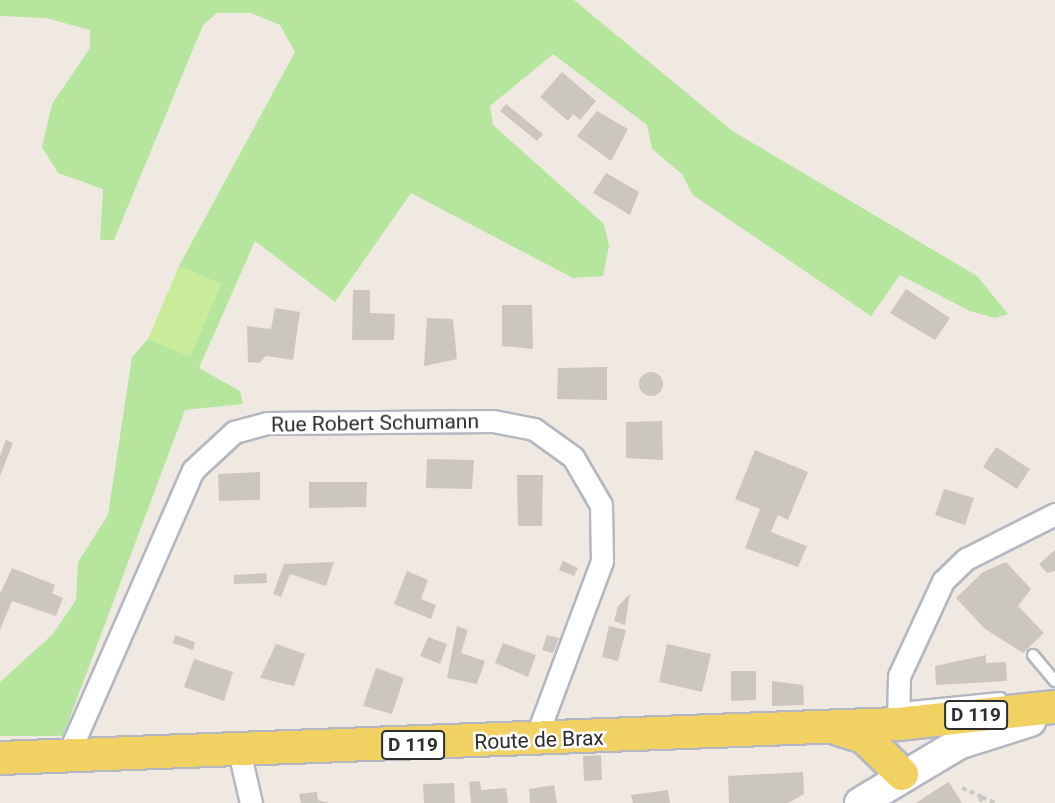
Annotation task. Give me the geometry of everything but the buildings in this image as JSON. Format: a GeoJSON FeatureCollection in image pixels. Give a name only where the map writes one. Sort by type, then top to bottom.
{"type":"FeatureCollection","features":[{"type":"Feature","properties":{"kind":"main road","name":"D 119"},"geometry":{"type":"LineString","coordinates":[[897,716],[1054,703]]}},
{"type":"Feature","properties":{"kind":"main road"},"geometry":{"type":"LineString","coordinates":[[860,803],[902,774],[993,729],[1054,703]]}},
{"type":"Feature","properties":{"kind":"main road","name":"Route de Brax"},"geometry":{"type":"LineString","coordinates":[[0,758],[536,740],[826,727],[897,716]]}},
{"type":"Feature","properties":{"kind":"main road"},"geometry":{"type":"LineString","coordinates":[[897,716],[902,774]]}},
{"type":"Feature","properties":{"kind":"main road","name":"Route de Brax"},"geometry":{"type":"LineString","coordinates":[[826,727],[864,737],[902,774]]}},
{"type":"Feature","properties":{"kind":"street","name":"Rue Robert Schumann"},"geometry":{"type":"LineString","coordinates":[[67,757],[192,470],[225,438],[267,423],[493,421],[534,429],[573,457],[601,505],[603,549],[536,740]]}},
{"type":"Feature","properties":{"kind":"street"},"geometry":{"type":"LineString","coordinates":[[897,716],[899,676],[943,581],[966,559],[1055,514]]}},
{"type":"Feature","properties":{"kind":"street"},"geometry":{"type":"LineString","coordinates":[[239,751],[251,803]]}},
{"type":"Feature","properties":{"kind":"lane"},"geometry":{"type":"LineString","coordinates":[[1033,655],[1054,703]]}},
{"type":"Feature","properties":{"kind":"path"},"geometry":{"type":"LineString","coordinates":[[962,788],[996,803]]}},
{"type":"Feature","properties":{"kind":"path"},"geometry":{"type":"LineString","coordinates":[[980,803],[982,797]]}},
{"type":"Feature","properties":{"kind":"green space"},"geometry":{"type":"Polygon","coordinates":[[[0,0],[574,0],[734,132],[977,276],[1008,314],[995,318],[970,311],[900,275],[871,316],[693,195],[682,174],[652,149],[647,125],[553,54],[490,106],[493,125],[604,224],[609,246],[603,276],[573,278],[411,193],[335,302],[255,241],[199,368],[240,391],[243,404],[185,410],[63,736],[0,736],[0,682],[53,634],[76,600],[78,562],[108,515],[132,357],[148,339],[190,356],[221,284],[179,266],[295,52],[280,25],[251,13],[217,13],[203,25],[114,240],[100,240],[103,189],[58,173],[42,147],[52,104],[90,48],[90,30],[46,18],[0,16],[0,0]]]}},
{"type":"Feature","properties":{"kind":"green space"},"geometry":{"type":"Polygon","coordinates":[[[179,266],[221,284],[190,356],[148,339],[179,266]]]}}]}
